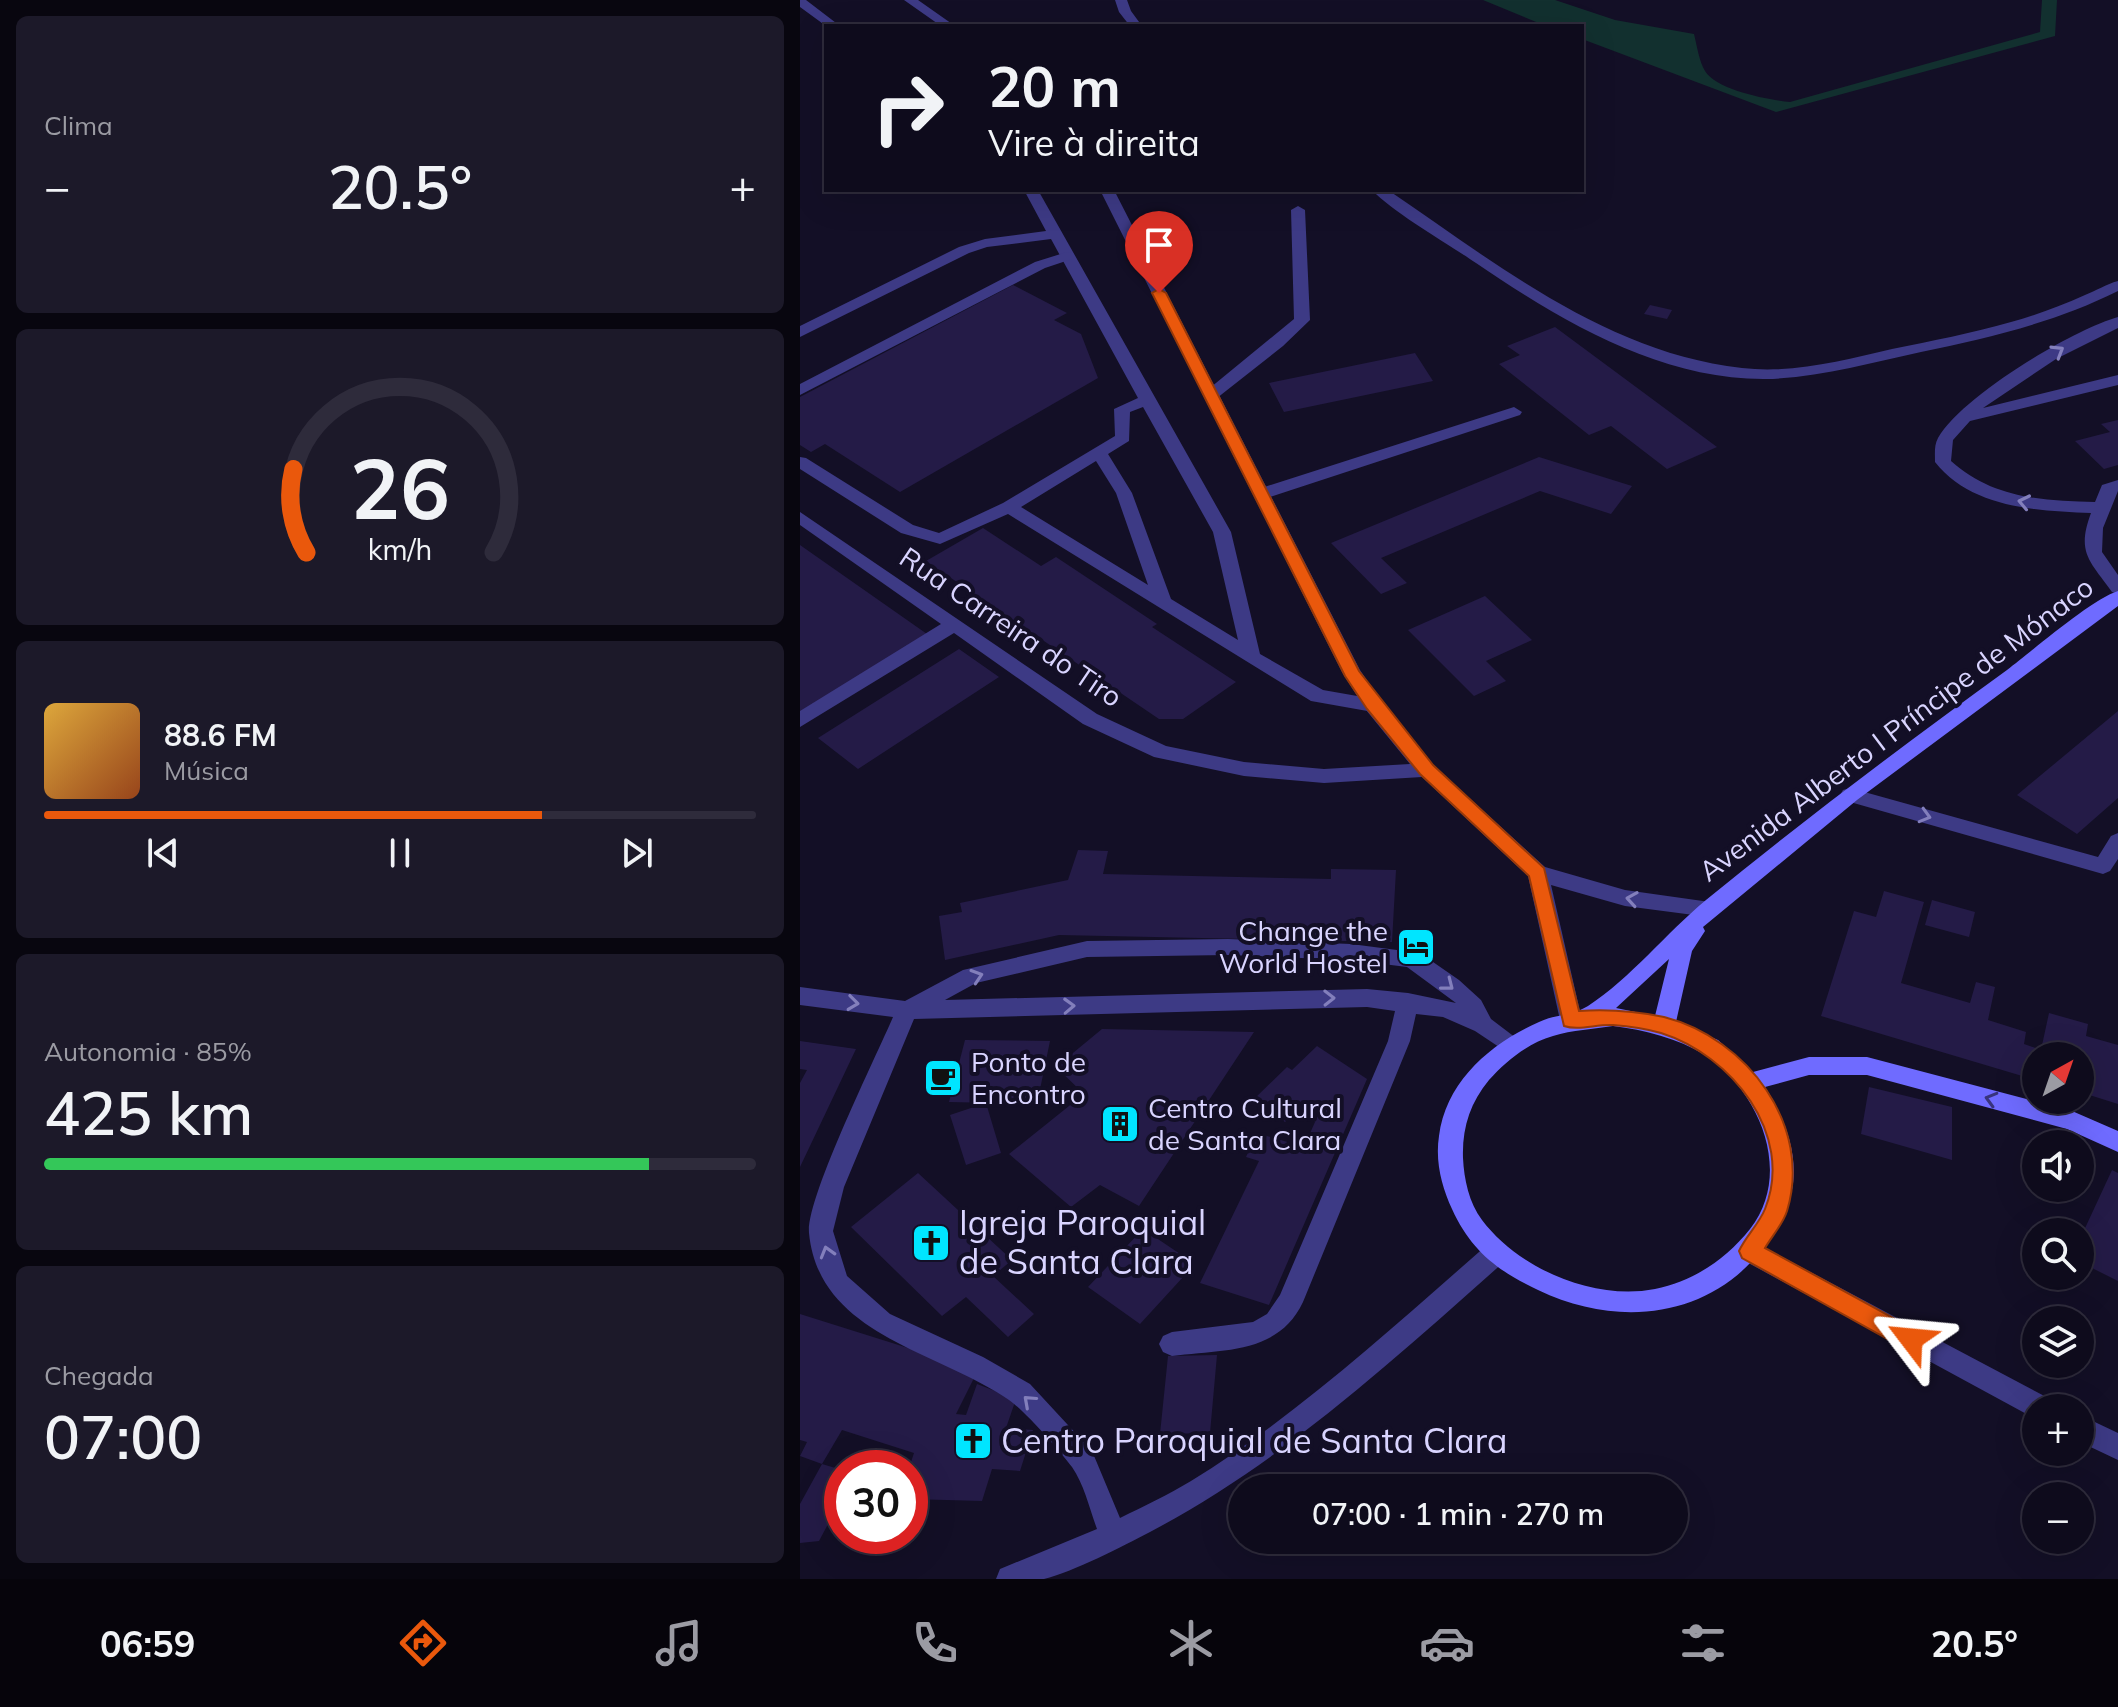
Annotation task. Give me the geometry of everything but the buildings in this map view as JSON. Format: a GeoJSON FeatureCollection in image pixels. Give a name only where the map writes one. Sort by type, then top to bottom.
{"type":"FeatureCollection","features":[{"type":"Feature","properties":{"kind":"main road","name":"Avenida Alberto I Príncipe de Mónaco"},"geometry":{"type":"LineString","coordinates":[[1579,1019],[1601,1009],[1709,909],[1850,795],[2118,597]]}},
{"type":"Feature","properties":{"kind":"main road","name":"Avenida Alberto I Príncipe de Mónaco"},"geometry":{"type":"LineString","coordinates":[[1664,1026],[1682,949],[1709,909]]}},
{"type":"Feature","properties":{"kind":"main road"},"geometry":{"type":"LineString","coordinates":[[1613,1017],[1664,1026],[1712,1048],[1750,1082],[1774,1122],[1784,1166],[1775,1212],[1750,1251],[1709,1282],[1656,1300],[1598,1301],[1542,1284],[1496,1253],[1463,1211],[1448,1164],[1452,1118],[1473,1076],[1508,1044],[1549,1025],[1613,1017]]}},
{"type":"Feature","properties":{"kind":"main road"},"geometry":{"type":"LineString","coordinates":[[1750,1082],[1809,1066],[1867,1066],[2072,1121],[2118,1142]]}},
{"type":"Feature","properties":{"kind":"street"},"geometry":{"type":"LineString","coordinates":[[910,0],[946,24]]}},
{"type":"Feature","properties":{"kind":"street"},"geometry":{"type":"LineString","coordinates":[[1121,0],[1135,24]]}},
{"type":"Feature","properties":{"kind":"street"},"geometry":{"type":"LineString","coordinates":[[800,1],[831,24]]}},
{"type":"Feature","properties":{"kind":"street"},"geometry":{"type":"LineString","coordinates":[[1032,192],[1222,532],[1251,657]]}},
{"type":"Feature","properties":{"kind":"street"},"geometry":{"type":"LineString","coordinates":[[1108,192],[1351,672],[1373,705],[1426,770],[1538,873],[1625,898],[1709,909]]}},
{"type":"Feature","properties":{"kind":"street"},"geometry":{"type":"LineString","coordinates":[[1382,192],[1531,292],[1617,340],[1673,360],[1745,373],[1799,372],[2009,329],[2058,312],[2118,285]]}},
{"type":"Feature","properties":{"kind":"street"},"geometry":{"type":"LineString","coordinates":[[1211,395],[1278,343],[1302,320],[1298,210]]}},
{"type":"Feature","properties":{"kind":"street"},"geometry":{"type":"LineString","coordinates":[[800,332],[964,250],[985,243],[1055,234]]}},
{"type":"Feature","properties":{"kind":"street"},"geometry":{"type":"LineString","coordinates":[[800,390],[1040,265],[1067,256]]}},
{"type":"Feature","properties":{"kind":"street"},"geometry":{"type":"LineString","coordinates":[[2101,508],[2041,506],[1984,492],[1959,479],[1943,462],[1944,440],[1963,418],[2011,381],[2084,336],[2118,322]]}},
{"type":"Feature","properties":{"kind":"street"},"geometry":{"type":"LineString","coordinates":[[1963,418],[2118,380]]}},
{"type":"Feature","properties":{"kind":"street"},"geometry":{"type":"LineString","coordinates":[[800,462],[907,529],[940,539],[1009,507],[1123,438],[1122,409],[1147,400]]}},
{"type":"Feature","properties":{"kind":"street"},"geometry":{"type":"LineString","coordinates":[[1261,494],[1514,412]]}},
{"type":"Feature","properties":{"kind":"street"},"geometry":{"type":"LineString","coordinates":[[1099,453],[1124,493],[1163,602]]}},
{"type":"Feature","properties":{"kind":"street"},"geometry":{"type":"LineString","coordinates":[[2118,485],[2108,489],[2094,528],[2093,552],[2118,588]]}},
{"type":"Feature","properties":{"kind":"street"},"geometry":{"type":"LineString","coordinates":[[1009,507],[1318,696],[1373,705]]}},
{"type":"Feature","properties":{"kind":"street","name":"Rua Carreira do Tiro"},"geometry":{"type":"LineString","coordinates":[[800,517],[1090,719],[1161,752],[1244,769],[1324,776],[1426,770]]}},
{"type":"Feature","properties":{"kind":"street"},"geometry":{"type":"LineString","coordinates":[[800,720],[955,624]]}},
{"type":"Feature","properties":{"kind":"street"},"geometry":{"type":"LineString","coordinates":[[1850,795],[2110,867],[2118,841]]}},
{"type":"Feature","properties":{"kind":"street"},"geometry":{"type":"LineString","coordinates":[[1538,873],[1579,1019]]}},
{"type":"Feature","properties":{"kind":"street"},"geometry":{"type":"LineString","coordinates":[[1114,1536],[1083,1460],[1021,1393],[974,1366],[881,1322],[836,1282],[821,1231],[832,1187],[907,1010],[971,976],[1087,949],[1228,947],[1351,952],[1412,959],[1473,1006],[1483,1025]]}},
{"type":"Feature","properties":{"kind":"street"},"geometry":{"type":"LineString","coordinates":[[800,996],[907,1010],[1337,998],[1408,1002],[1446,1009],[1483,1025],[1508,1044]]}},
{"type":"Feature","properties":{"kind":"street"},"geometry":{"type":"LineString","coordinates":[[1172,1344],[1257,1333],[1276,1322],[1290,1302],[1399,1041],[1408,1002]]}},
{"type":"Feature","properties":{"kind":"street"},"geometry":{"type":"LineString","coordinates":[[1750,1251],[2022,1398]]}},
{"type":"Feature","properties":{"kind":"street"},"geometry":{"type":"LineString","coordinates":[[1010,1579],[1114,1536],[1198,1492],[1274,1441],[1342,1388],[1496,1253]]}},
{"type":"Feature","properties":{"kind":"street"},"geometry":{"type":"LineString","coordinates":[[2094,1435],[2118,1447]]}},
{"type":"Feature","properties":{"kind":"green space"},"geometry":{"type":"Polygon","coordinates":[[[1483,0],[1555,0],[1615,20],[1694,34],[1701,63],[1711,78],[1744,93],[1790,102],[2040,32],[2042,0],[2057,0],[2055,36],[1776,112],[1584,40],[1584,24],[1541,24],[1483,0]]]}},
{"type":"Feature","properties":{"kind":"place","name":"Change the World Hostel"},"geometry":{"type":"Point","coordinates":[1416,947]}},
{"type":"Feature","properties":{"kind":"place","name":"Ponto de Encontro"},"geometry":{"type":"Point","coordinates":[943,1078]}},
{"type":"Feature","properties":{"kind":"place","name":"Centro Cultural de Santa Clara"},"geometry":{"type":"Point","coordinates":[1120,1124]}},
{"type":"Feature","properties":{"kind":"place","name":"Igreja Paroquial de Santa Clara"},"geometry":{"type":"Point","coordinates":[931,1243]}},
{"type":"Feature","properties":{"kind":"place","name":"Centro Paroquial de Santa Clara"},"geometry":{"type":"Point","coordinates":[973,1441]}},
{"type":"Feature","properties":{"kind":"route"},"geometry":{"type":"LineString","coordinates":[[1159,293],[1351,672],[1373,705],[1426,770],[1538,873],[1571,1020],[1613,1017],[1664,1026],[1712,1048],[1750,1082],[1774,1122],[1784,1166],[1775,1212],[1750,1251],[1911,1339]]}}]}
